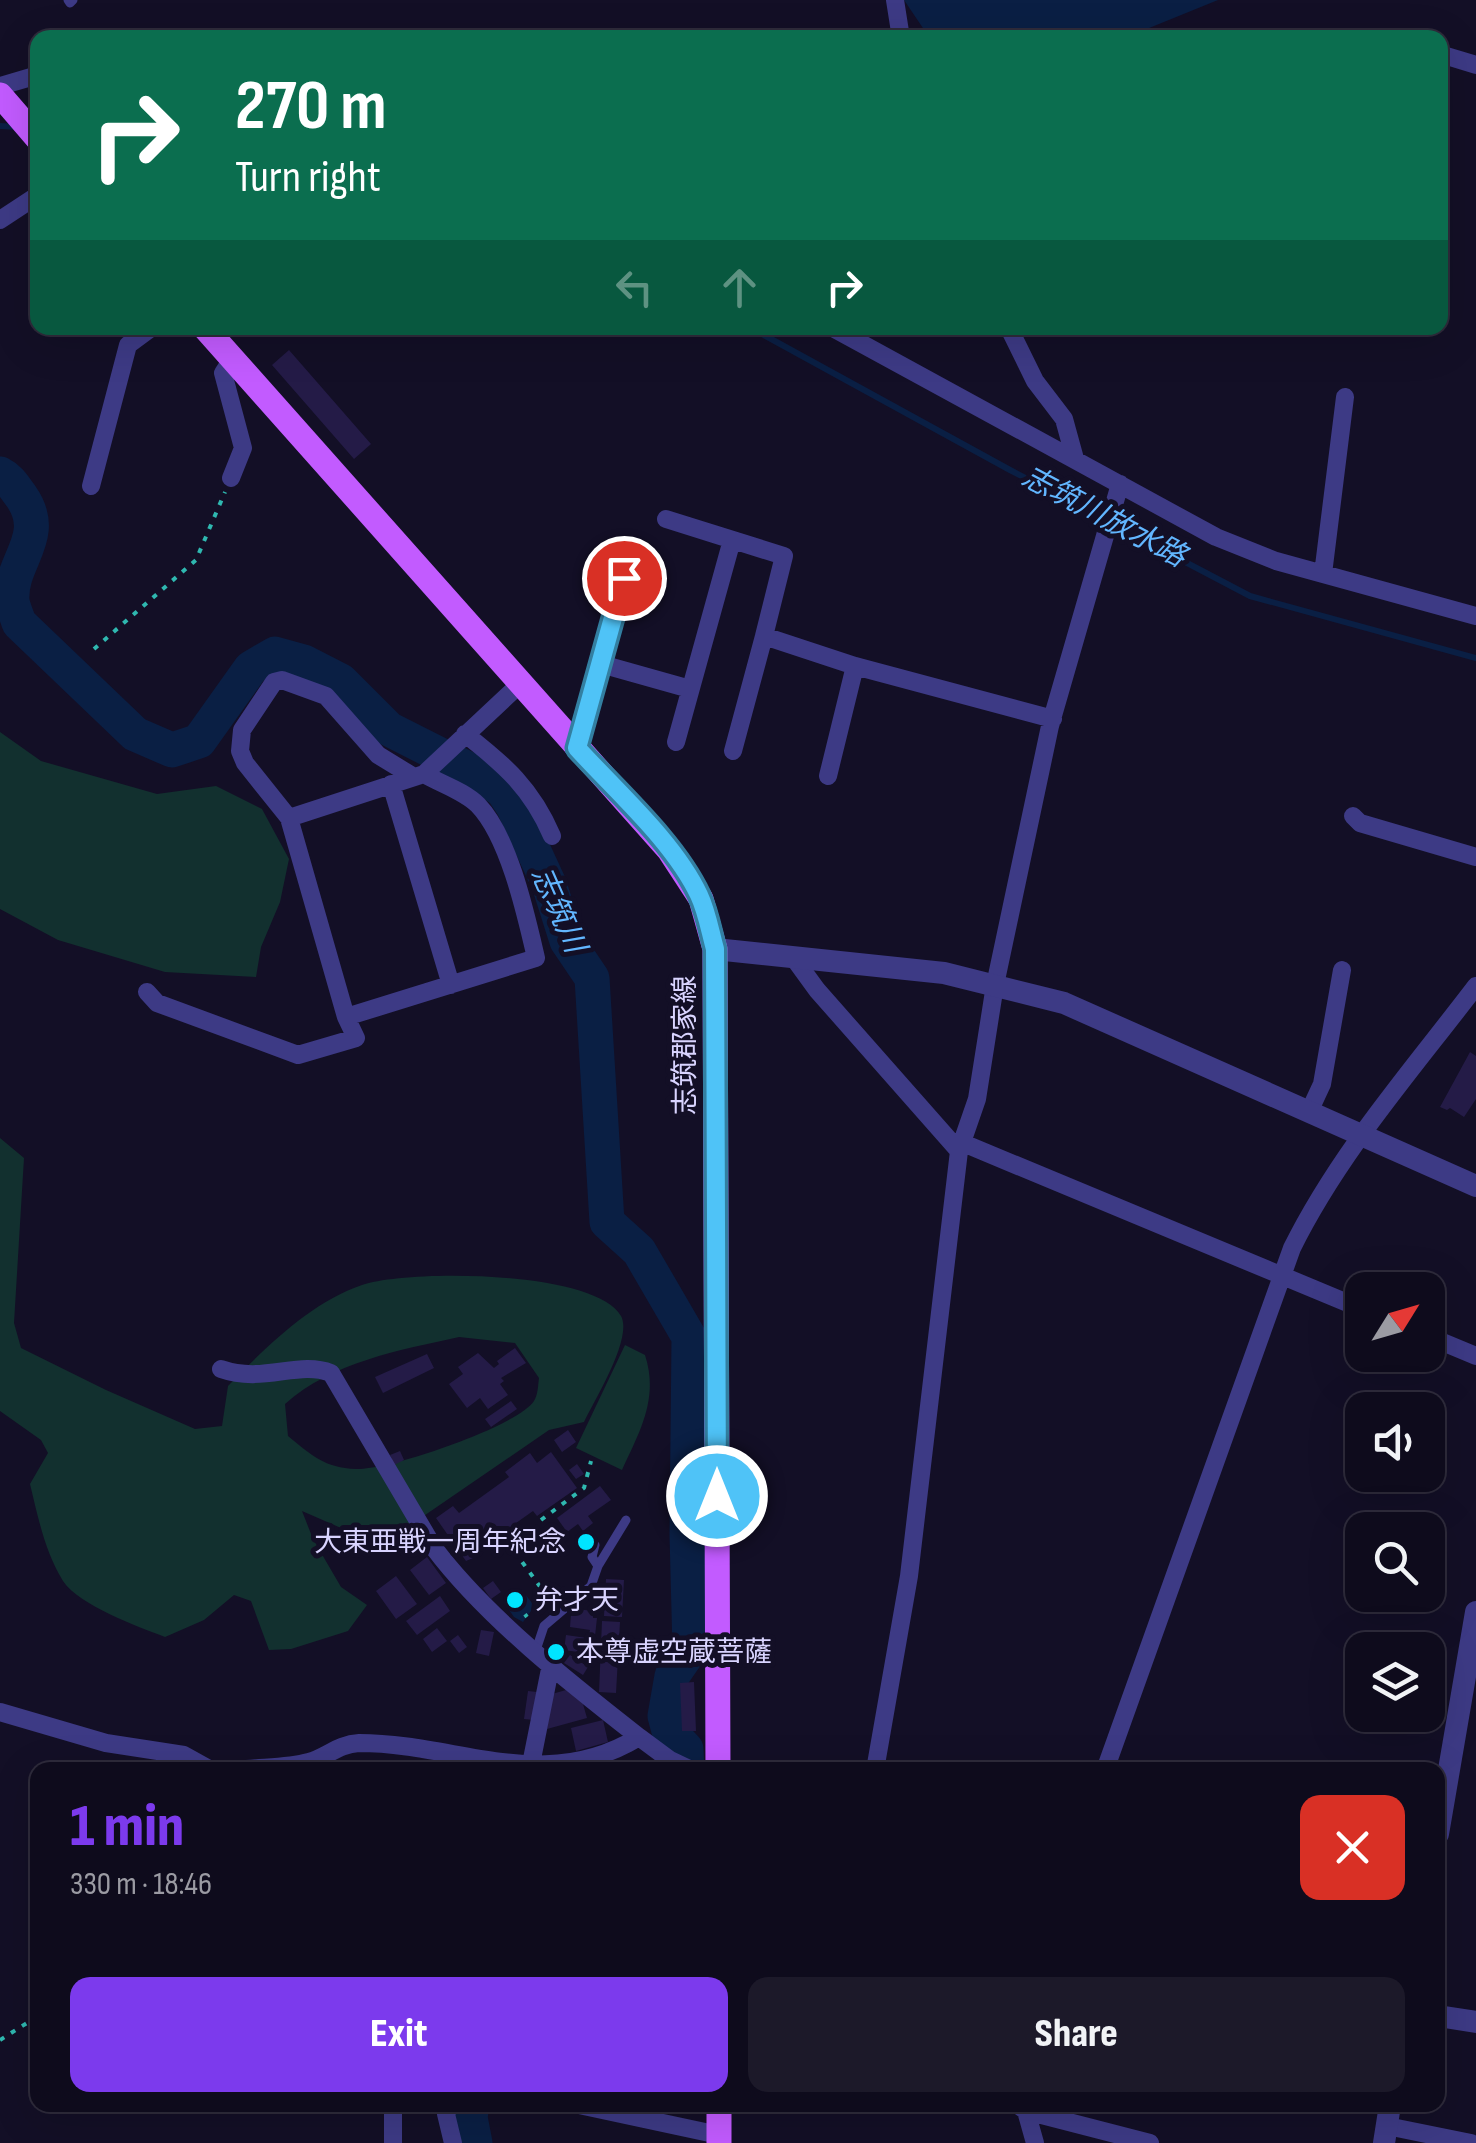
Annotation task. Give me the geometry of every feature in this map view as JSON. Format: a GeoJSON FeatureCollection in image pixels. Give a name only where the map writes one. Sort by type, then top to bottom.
{"type":"FeatureCollection","features":[{"type":"Feature","properties":{"kind":"main road"},"geometry":{"type":"LineString","coordinates":[[0,95],[30,131]]}},
{"type":"Feature","properties":{"kind":"main road","name":"志筑郡家線"},"geometry":{"type":"LineString","coordinates":[[211,335],[669,850],[701,899],[715,949],[718,1762]]}},
{"type":"Feature","properties":{"kind":"main road"},"geometry":{"type":"LineString","coordinates":[[719,2112],[719,2139]]}},
{"type":"Feature","properties":{"kind":"street"},"geometry":{"type":"LineString","coordinates":[[895,0],[900,30]]}},
{"type":"Feature","properties":{"kind":"street"},"geometry":{"type":"LineString","coordinates":[[1448,56],[1476,64]]}},
{"type":"Feature","properties":{"kind":"street"},"geometry":{"type":"LineString","coordinates":[[0,86],[30,77]]}},
{"type":"Feature","properties":{"kind":"street"},"geometry":{"type":"LineString","coordinates":[[0,220],[30,199]]}},
{"type":"Feature","properties":{"kind":"street"},"geometry":{"type":"LineString","coordinates":[[91,486],[128,345],[142,335]]}},
{"type":"Feature","properties":{"kind":"street"},"geometry":{"type":"LineString","coordinates":[[845,335],[1216,537],[1276,561],[1476,616]]}},
{"type":"Feature","properties":{"kind":"street"},"geometry":{"type":"LineString","coordinates":[[1012,335],[1035,381],[1064,419],[1075,459]]}},
{"type":"Feature","properties":{"kind":"street"},"geometry":{"type":"LineString","coordinates":[[231,478],[243,448],[223,373],[232,358]]}},
{"type":"Feature","properties":{"kind":"street"},"geometry":{"type":"LineString","coordinates":[[1323,574],[1344,396]]}},
{"type":"Feature","properties":{"kind":"street"},"geometry":{"type":"LineString","coordinates":[[875,1762],[909,1576],[961,1147],[977,1099],[1028,822],[1120,484]]}},
{"type":"Feature","properties":{"kind":"street"},"geometry":{"type":"LineString","coordinates":[[666,520],[784,556],[734,751]]}},
{"type":"Feature","properties":{"kind":"street"},"geometry":{"type":"LineString","coordinates":[[676,742],[732,540]]}},
{"type":"Feature","properties":{"kind":"street"},"geometry":{"type":"LineString","coordinates":[[577,748],[624,578]]}},
{"type":"Feature","properties":{"kind":"street"},"geometry":{"type":"LineString","coordinates":[[764,636],[856,666],[1053,719]]}},
{"type":"Feature","properties":{"kind":"street"},"geometry":{"type":"LineString","coordinates":[[601,664],[690,689]]}},
{"type":"Feature","properties":{"kind":"street"},"geometry":{"type":"LineString","coordinates":[[828,776],[856,666]]}},
{"type":"Feature","properties":{"kind":"street"},"geometry":{"type":"LineString","coordinates":[[146,992],[157,1003],[298,1056],[356,1038],[346,1017],[288,818],[246,763],[239,740],[274,682],[282,680],[326,696],[378,755],[423,772],[468,796],[481,808],[509,861],[536,958],[346,1017]]}},
{"type":"Feature","properties":{"kind":"street"},"geometry":{"type":"LineString","coordinates":[[288,818],[423,772],[520,684]]}},
{"type":"Feature","properties":{"kind":"street"},"geometry":{"type":"LineString","coordinates":[[459,739],[506,766],[539,806],[552,836]]}},
{"type":"Feature","properties":{"kind":"street"},"geometry":{"type":"LineString","coordinates":[[391,784],[452,985]]}},
{"type":"Feature","properties":{"kind":"street"},"geometry":{"type":"LineString","coordinates":[[1353,816],[1360,822],[1476,857]]}},
{"type":"Feature","properties":{"kind":"street"},"geometry":{"type":"LineString","coordinates":[[715,949],[929,971],[1064,1003],[1476,1186]]}},
{"type":"Feature","properties":{"kind":"street"},"geometry":{"type":"LineString","coordinates":[[793,957],[817,990],[961,1147],[1345,1302]]}},
{"type":"Feature","properties":{"kind":"street"},"geometry":{"type":"LineString","coordinates":[[1309,1112],[1322,1084],[1342,970]]}},
{"type":"Feature","properties":{"kind":"street"},"geometry":{"type":"LineString","coordinates":[[1108,1762],[1282,1276],[1307,1218],[1362,1136],[1476,986]]}},
{"type":"Feature","properties":{"kind":"street"},"geometry":{"type":"LineString","coordinates":[[1445,1343],[1476,1356]]}},
{"type":"Feature","properties":{"kind":"street"},"geometry":{"type":"LineString","coordinates":[[222,1369],[259,1376],[300,1370],[331,1373],[434,1548],[475,1597],[639,1737],[674,1762]]}},
{"type":"Feature","properties":{"kind":"street"},"geometry":{"type":"LineString","coordinates":[[1445,1793],[1476,1612]]}},
{"type":"Feature","properties":{"kind":"street"},"geometry":{"type":"LineString","coordinates":[[531,1762],[551,1664]]}},
{"type":"Feature","properties":{"kind":"street"},"geometry":{"type":"LineString","coordinates":[[0,1712],[106,1743],[184,1755],[197,1762]]}},
{"type":"Feature","properties":{"kind":"street"},"geometry":{"type":"LineString","coordinates":[[549,1762],[595,1757],[639,1737]]}},
{"type":"Feature","properties":{"kind":"street"},"geometry":{"type":"LineString","coordinates":[[311,1762],[340,1746],[356,1743],[413,1746],[472,1760],[502,1762]]}},
{"type":"Feature","properties":{"kind":"street"},"geometry":{"type":"LineString","coordinates":[[1445,2017],[1476,2022]]}},
{"type":"Feature","properties":{"kind":"street"},"geometry":{"type":"LineString","coordinates":[[393,2112],[393,2143]]}},
{"type":"Feature","properties":{"kind":"street"},"geometry":{"type":"LineString","coordinates":[[447,2112],[453,2143]]}},
{"type":"Feature","properties":{"kind":"street"},"geometry":{"type":"LineString","coordinates":[[608,2112],[719,2139]]}},
{"type":"Feature","properties":{"kind":"street"},"geometry":{"type":"LineString","coordinates":[[1026,2112],[1035,2143]]}},
{"type":"Feature","properties":{"kind":"street"},"geometry":{"type":"LineString","coordinates":[[1042,2112],[1150,2143]]}},
{"type":"Feature","properties":{"kind":"street"},"geometry":{"type":"LineString","coordinates":[[1387,2125],[1471,2143]]}},
{"type":"Feature","properties":{"kind":"lane"},"geometry":{"type":"LineString","coordinates":[[536,1650],[544,1626],[588,1591],[626,1520]]}},
{"type":"Feature","properties":{"kind":"lane"},"geometry":{"type":"LineString","coordinates":[[595,1545],[592,1558],[598,1566]]}},
{"type":"Feature","properties":{"kind":"path"},"geometry":{"type":"LineString","coordinates":[[94,649],[196,560],[231,478]]}},
{"type":"Feature","properties":{"kind":"path"},"geometry":{"type":"LineString","coordinates":[[540,1520],[584,1488],[591,1461]]}},
{"type":"Feature","properties":{"kind":"path"},"geometry":{"type":"LineString","coordinates":[[507,1541],[541,1588],[545,1599],[544,1626]]}},
{"type":"Feature","properties":{"kind":"path"},"geometry":{"type":"LineString","coordinates":[[517,1604],[527,1616]]}},
{"type":"Feature","properties":{"kind":"path"},"geometry":{"type":"LineString","coordinates":[[0,2040],[30,2021]]}},
{"type":"Feature","properties":{"kind":"green space"},"geometry":{"type":"Polygon","coordinates":[[[0,732],[41,761],[157,794],[216,786],[262,809],[289,859],[280,902],[261,947],[256,977],[165,972],[58,940],[0,909],[0,732]]]}},
{"type":"Feature","properties":{"kind":"green space"},"geometry":{"type":"Polygon","coordinates":[[[0,1138],[24,1158],[14,1323],[21,1348],[195,1429],[222,1426],[228,1386],[242,1371],[307,1314],[362,1285],[457,1276],[539,1282],[604,1301],[621,1316],[623,1326],[617,1353],[584,1422],[549,1430],[396,1535],[364,1538],[302,1511],[341,1587],[367,1605],[348,1631],[291,1649],[269,1650],[251,1601],[234,1595],[204,1620],[165,1637],[82,1599],[63,1581],[51,1558],[30,1484],[48,1453],[41,1440],[0,1411],[0,1138]],[[459,1337],[345,1368],[285,1404],[288,1436],[327,1463],[356,1469],[394,1463],[478,1434],[523,1411],[535,1399],[539,1378],[515,1343],[459,1337]]]}},
{"type":"Feature","properties":{"kind":"green space"},"geometry":{"type":"Polygon","coordinates":[[[625,1345],[645,1355],[650,1386],[646,1414],[622,1470],[576,1448],[625,1345]]]}},
{"type":"Feature","properties":{"kind":"water"},"geometry":{"type":"Polygon","coordinates":[[[904,0],[1218,0],[1144,30],[924,30],[904,0]]]}},
{"type":"Feature","properties":{"kind":"water"},"geometry":{"type":"Polygon","coordinates":[[[512,1590],[522,1590],[532,1603],[523,1622],[504,1603],[512,1590]]]}},
{"type":"Feature","properties":{"kind":"building"},"geometry":{"type":"Polygon","coordinates":[[[289,350],[371,444],[354,459],[272,365],[289,350]]]}},
{"type":"Feature","properties":{"kind":"building"},"geometry":{"type":"Polygon","coordinates":[[[1470,1052],[1476,1056],[1476,1099],[1464,1117],[1440,1107],[1470,1052]]]}},
{"type":"Feature","properties":{"kind":"building"},"geometry":{"type":"Polygon","coordinates":[[[515,1348],[526,1363],[501,1378],[504,1381],[500,1384],[508,1395],[488,1409],[480,1398],[467,1408],[449,1384],[463,1374],[458,1367],[478,1353],[494,1368],[515,1348]]]}},
{"type":"Feature","properties":{"kind":"building"},"geometry":{"type":"Polygon","coordinates":[[[427,1354],[434,1368],[383,1393],[375,1377],[427,1354]]]}},
{"type":"Feature","properties":{"kind":"building"},"geometry":{"type":"Polygon","coordinates":[[[511,1401],[517,1409],[491,1427],[485,1419],[511,1401]]]}},
{"type":"Feature","properties":{"kind":"building"},"geometry":{"type":"Polygon","coordinates":[[[568,1430],[576,1442],[562,1452],[554,1440],[568,1430]]]}},
{"type":"Feature","properties":{"kind":"building"},"geometry":{"type":"Polygon","coordinates":[[[400,1451],[404,1460],[394,1465],[390,1455],[400,1451]]]}},
{"type":"Feature","properties":{"kind":"building"},"geometry":{"type":"Polygon","coordinates":[[[551,1452],[577,1488],[537,1516],[533,1511],[509,1528],[512,1533],[498,1543],[495,1539],[480,1555],[466,1561],[436,1518],[453,1506],[459,1513],[509,1477],[505,1472],[530,1453],[537,1463],[551,1452]]]}},
{"type":"Feature","properties":{"kind":"building"},"geometry":{"type":"Polygon","coordinates":[[[577,1464],[584,1474],[576,1479],[569,1470],[577,1464]]]}},
{"type":"Feature","properties":{"kind":"building"},"geometry":{"type":"Polygon","coordinates":[[[600,1486],[611,1500],[588,1516],[593,1523],[583,1531],[578,1524],[567,1532],[557,1518],[600,1486]]]}},
{"type":"Feature","properties":{"kind":"building"},"geometry":{"type":"Polygon","coordinates":[[[427,1557],[446,1583],[429,1595],[410,1570],[427,1557]]]}},
{"type":"Feature","properties":{"kind":"building"},"geometry":{"type":"Polygon","coordinates":[[[396,1576],[417,1604],[396,1619],[376,1591],[396,1576]]]}},
{"type":"Feature","properties":{"kind":"building"},"geometry":{"type":"Polygon","coordinates":[[[606,1579],[624,1580],[622,1617],[604,1616],[606,1579]]]}},
{"type":"Feature","properties":{"kind":"building"},"geometry":{"type":"Polygon","coordinates":[[[493,1581],[501,1592],[491,1599],[483,1588],[493,1581]]]}},
{"type":"Feature","properties":{"kind":"building"},"geometry":{"type":"Polygon","coordinates":[[[440,1596],[450,1611],[417,1635],[406,1621],[440,1596]]]}},
{"type":"Feature","properties":{"kind":"building"},"geometry":{"type":"Polygon","coordinates":[[[577,1609],[593,1611],[593,1618],[597,1618],[595,1636],[589,1635],[590,1630],[570,1627],[571,1614],[577,1614],[577,1609]]]}},
{"type":"Feature","properties":{"kind":"building"},"geometry":{"type":"Polygon","coordinates":[[[602,1621],[620,1622],[616,1693],[599,1692],[602,1621]]]}},
{"type":"Feature","properties":{"kind":"building"},"geometry":{"type":"Polygon","coordinates":[[[437,1628],[447,1641],[432,1652],[423,1639],[437,1628]]]}},
{"type":"Feature","properties":{"kind":"building"},"geometry":{"type":"Polygon","coordinates":[[[481,1630],[494,1632],[489,1656],[476,1653],[481,1630]]]}},
{"type":"Feature","properties":{"kind":"building"},"geometry":{"type":"Polygon","coordinates":[[[458,1635],[467,1647],[459,1653],[450,1641],[458,1635]]]}},
{"type":"Feature","properties":{"kind":"building"},"geometry":{"type":"Polygon","coordinates":[[[566,1635],[587,1638],[585,1653],[564,1650],[566,1635]]]}},
{"type":"Feature","properties":{"kind":"building"},"geometry":{"type":"Polygon","coordinates":[[[570,1655],[588,1667],[583,1675],[564,1663],[570,1655]]]}},
{"type":"Feature","properties":{"kind":"building"},"geometry":{"type":"Polygon","coordinates":[[[694,1682],[696,1731],[682,1731],[680,1683],[694,1682]]]}},
{"type":"Feature","properties":{"kind":"building"},"geometry":{"type":"Polygon","coordinates":[[[566,1690],[583,1704],[587,1718],[547,1729],[552,1694],[566,1690]]]}},
{"type":"Feature","properties":{"kind":"building"},"geometry":{"type":"Polygon","coordinates":[[[528,1691],[537,1692],[534,1720],[524,1719],[528,1691]]]}},
{"type":"Feature","properties":{"kind":"building"},"geometry":{"type":"Polygon","coordinates":[[[603,1720],[608,1742],[576,1751],[571,1728],[603,1720]]]}},
{"type":"Feature","properties":{"kind":"waterway","name":"志筑川放水路"},"geometry":{"type":"LineString","coordinates":[[0,126],[19,127]]}},
{"type":"Feature","properties":{"kind":"waterway","name":"志筑川放水路"},"geometry":{"type":"LineString","coordinates":[[764,335],[1250,596],[1476,658]]}},
{"type":"Feature","properties":{"kind":"waterway","name":"志筑川"},"geometry":{"type":"LineString","coordinates":[[0,474],[21,496],[31,524],[13,587],[12,601],[19,623],[135,734],[172,750],[199,741],[251,668],[275,654],[304,662],[341,681],[389,729],[482,776],[503,791],[513,806],[549,884],[567,941],[592,978],[607,1222],[639,1251],[689,1337],[690,1650],[672,1676],[665,1716],[669,1731],[686,1749],[687,1762]]}},
{"type":"Feature","properties":{"kind":"waterway","name":"志筑川"},"geometry":{"type":"LineString","coordinates":[[471,2112],[475,2143]]}},
{"type":"Feature","properties":{"kind":"place","name":"大東亜戦一周年紀念"},"geometry":{"type":"Point","coordinates":[586,1542]}},
{"type":"Feature","properties":{"kind":"place","name":"弁才天"},"geometry":{"type":"Point","coordinates":[515,1600]}},
{"type":"Feature","properties":{"kind":"place","name":"本尊虚空蔵菩薩"},"geometry":{"type":"Point","coordinates":[556,1652]}},
{"type":"Feature","properties":{"kind":"route"},"geometry":{"type":"LineString","coordinates":[[624,578],[577,748],[691,879],[715,949],[717,1496]]}}]}
